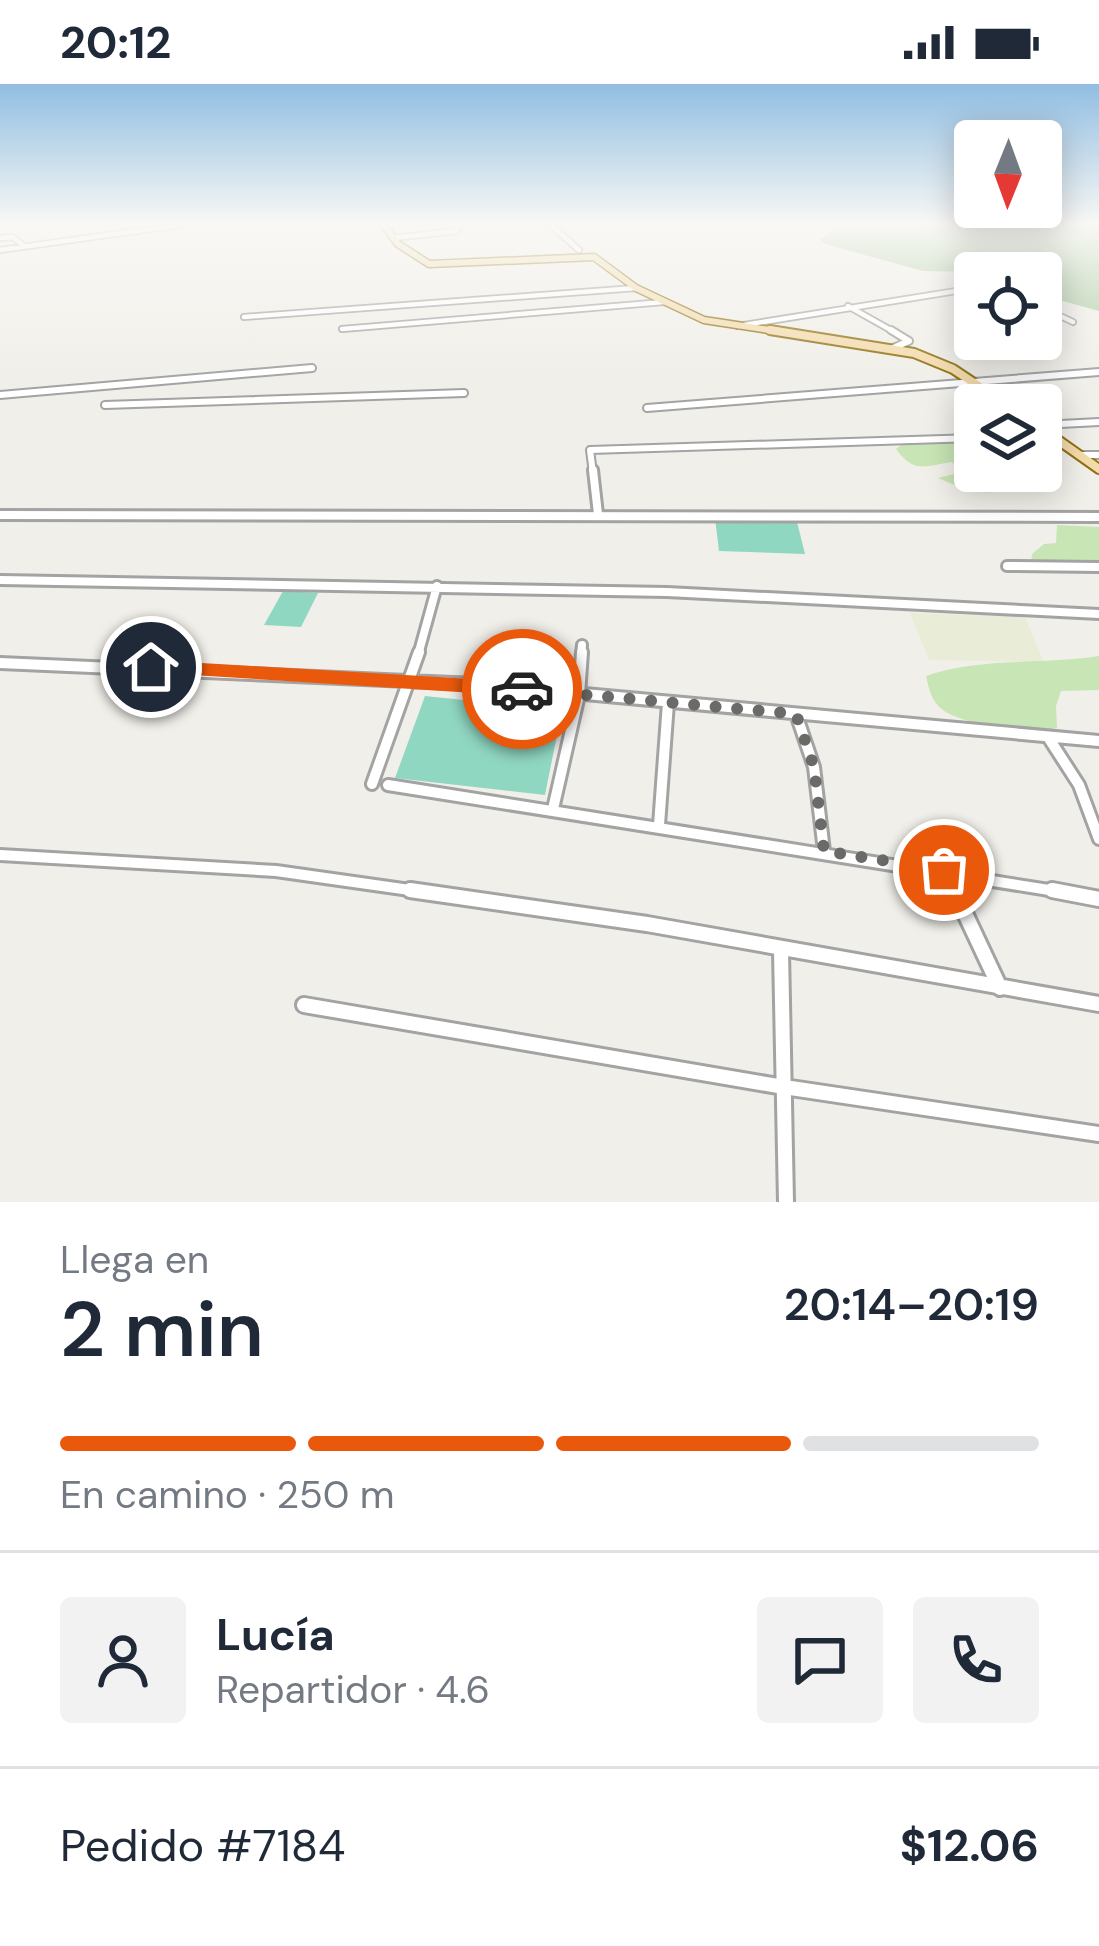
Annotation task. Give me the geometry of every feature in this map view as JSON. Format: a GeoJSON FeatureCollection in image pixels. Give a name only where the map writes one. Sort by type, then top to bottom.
{"type":"FeatureCollection","features":[{"type":"Feature","properties":{"kind":"main road"},"geometry":{"type":"LineString","coordinates":[[622,277],[704,320],[892,349],[929,358],[977,384]]}},
{"type":"Feature","properties":{"kind":"main road"},"geometry":{"type":"LineString","coordinates":[[1062,443],[1099,469]]}},
{"type":"Feature","properties":{"kind":"street"},"geometry":{"type":"LineString","coordinates":[[244,317],[636,288]]}},
{"type":"Feature","properties":{"kind":"street"},"geometry":{"type":"LineString","coordinates":[[735,327],[954,291]]}},
{"type":"Feature","properties":{"kind":"street"},"geometry":{"type":"LineString","coordinates":[[342,329],[664,302]]}},
{"type":"Feature","properties":{"kind":"street"},"geometry":{"type":"LineString","coordinates":[[848,306],[909,340],[892,349]]}},
{"type":"Feature","properties":{"kind":"street"},"geometry":{"type":"LineString","coordinates":[[1062,317],[1073,322]]}},
{"type":"Feature","properties":{"kind":"street"},"geometry":{"type":"LineString","coordinates":[[0,394],[312,368]]}},
{"type":"Feature","properties":{"kind":"street"},"geometry":{"type":"LineString","coordinates":[[646,408],[1099,372]]}},
{"type":"Feature","properties":{"kind":"street"},"geometry":{"type":"LineString","coordinates":[[105,405],[464,393]]}},
{"type":"Feature","properties":{"kind":"street"},"geometry":{"type":"LineString","coordinates":[[1062,425],[1099,422]]}},
{"type":"Feature","properties":{"kind":"street"},"geometry":{"type":"LineString","coordinates":[[598,514],[590,450],[954,439]]}},
{"type":"Feature","properties":{"kind":"street"},"geometry":{"type":"LineString","coordinates":[[1079,455],[1099,455]]}},
{"type":"Feature","properties":{"kind":"street"},"geometry":{"type":"LineString","coordinates":[[0,515],[1099,517]]}},
{"type":"Feature","properties":{"kind":"street"},"geometry":{"type":"LineString","coordinates":[[1007,566],[1099,567]]}},
{"type":"Feature","properties":{"kind":"street"},"geometry":{"type":"LineString","coordinates":[[0,580],[667,592],[1099,614]]}},
{"type":"Feature","properties":{"kind":"street"},"geometry":{"type":"LineString","coordinates":[[372,784],[412,680],[436,586]]}},
{"type":"Feature","properties":{"kind":"street"},"geometry":{"type":"LineString","coordinates":[[553,809],[579,694],[582,644]]}},
{"type":"Feature","properties":{"kind":"street"},"geometry":{"type":"LineString","coordinates":[[0,663],[412,680],[1099,741]]}},
{"type":"Feature","properties":{"kind":"street"},"geometry":{"type":"LineString","coordinates":[[659,825],[668,703]]}},
{"type":"Feature","properties":{"kind":"street"},"geometry":{"type":"LineString","coordinates":[[796,714],[814,767],[824,851]]}},
{"type":"Feature","properties":{"kind":"street"},"geometry":{"type":"LineString","coordinates":[[1048,737],[1085,797],[1099,839]]}},
{"type":"Feature","properties":{"kind":"street"},"geometry":{"type":"LineString","coordinates":[[388,785],[944,870],[1099,899]]}},
{"type":"Feature","properties":{"kind":"street"},"geometry":{"type":"LineString","coordinates":[[0,855],[276,872],[647,924],[1099,1004]]}},
{"type":"Feature","properties":{"kind":"street"},"geometry":{"type":"LineString","coordinates":[[944,870],[1000,988]]}},
{"type":"Feature","properties":{"kind":"street"},"geometry":{"type":"LineString","coordinates":[[781,951],[786,1202]]}},
{"type":"Feature","properties":{"kind":"street"},"geometry":{"type":"LineString","coordinates":[[304,1005],[784,1087],[1099,1134]]}},
{"type":"Feature","properties":{"kind":"green space"},"geometry":{"type":"Polygon","coordinates":[[[1062,277],[1099,277],[1099,311],[1062,301],[1062,277]]]}},
{"type":"Feature","properties":{"kind":"green space"},"geometry":{"type":"Polygon","coordinates":[[[954,441],[954,464],[915,465],[896,449],[905,442],[954,441]]]}},
{"type":"Feature","properties":{"kind":"green space"},"geometry":{"type":"Polygon","coordinates":[[[715,518],[797,522],[805,554],[719,551],[715,518]]]}},
{"type":"Feature","properties":{"kind":"green space"},"geometry":{"type":"Polygon","coordinates":[[[1057,525],[1099,527],[1099,564],[1031,563],[1032,554],[1044,544],[1056,543],[1057,525]]]}},
{"type":"Feature","properties":{"kind":"green space"},"geometry":{"type":"Polygon","coordinates":[[[283,591],[318,593],[301,627],[264,625],[283,591]]]}},
{"type":"Feature","properties":{"kind":"green space"},"geometry":{"type":"Polygon","coordinates":[[[910,613],[1025,617],[1044,662],[929,660],[910,613]]]}},
{"type":"Feature","properties":{"kind":"green space"},"geometry":{"type":"Polygon","coordinates":[[[1099,656],[1099,690],[1061,691],[1057,728],[1046,730],[999,727],[953,716],[936,703],[926,676],[967,666],[1099,656]]]}},
{"type":"Feature","properties":{"kind":"green space"},"geometry":{"type":"Polygon","coordinates":[[[425,696],[562,710],[545,795],[395,778],[425,696]]]}},
{"type":"Feature","properties":{"kind":"way so far"},"geometry":{"type":"LineString","coordinates":[[522,689],[796,714],[814,767],[824,851],[944,870]]}},
{"type":"Feature","properties":{"kind":"route"},"geometry":{"type":"LineString","coordinates":[[151,667],[522,689]]}}]}
